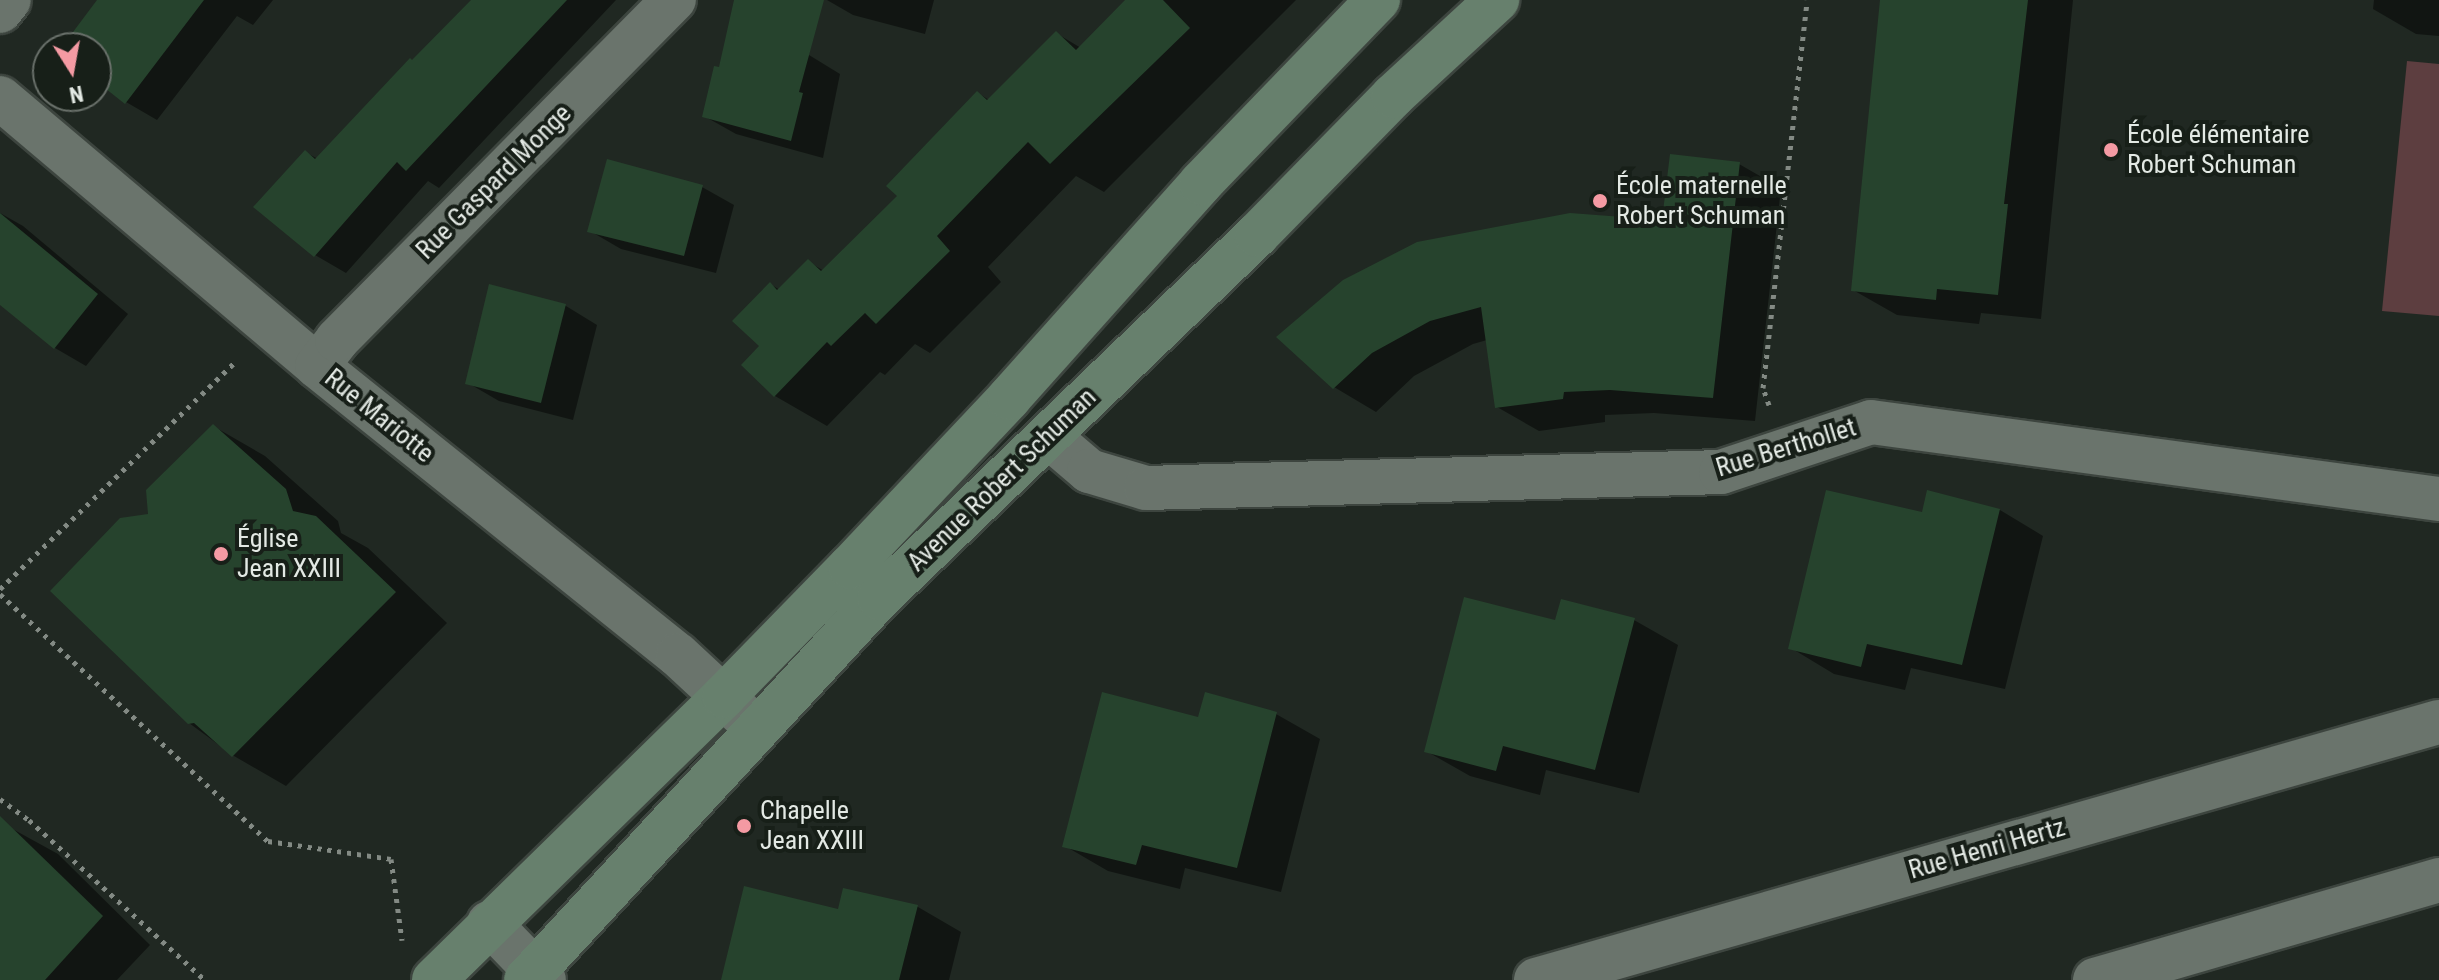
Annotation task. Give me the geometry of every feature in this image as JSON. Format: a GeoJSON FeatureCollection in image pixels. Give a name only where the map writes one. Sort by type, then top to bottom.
{"type":"FeatureCollection","features":[{"type":"Feature","properties":{"kind":"main road","name":"Avenue Robert Schuman"},"geometry":{"type":"LineString","coordinates":[[434,980],[724,696],[1009,398],[1201,183],[1378,0]]}},
{"type":"Feature","properties":{"kind":"main road","name":"Avenue Robert Schuman"},"geometry":{"type":"LineString","coordinates":[[535,977],[879,598],[1257,235],[1393,96],[1497,0]]}},
{"type":"Feature","properties":{"kind":"street"},"geometry":{"type":"LineString","coordinates":[[0,11],[9,0]]}},
{"type":"Feature","properties":{"kind":"street","name":"Rue Gaspard Monge"},"geometry":{"type":"LineString","coordinates":[[317,366],[337,340],[674,0]]}},
{"type":"Feature","properties":{"kind":"street","name":"Rue Mariotte"},"geometry":{"type":"LineString","coordinates":[[0,98],[317,366],[678,655],[759,731]]}},
{"type":"Feature","properties":{"kind":"street","name":"Rue Berthollet"},"geometry":{"type":"LineString","coordinates":[[1048,436],[1089,471],[1146,488],[1721,472],[1871,422],[2439,499]]}},
{"type":"Feature","properties":{"kind":"street","name":"Rue Henri Hertz"},"geometry":{"type":"LineString","coordinates":[[1536,980],[2439,722]]}},
{"type":"Feature","properties":{"kind":"street"},"geometry":{"type":"LineString","coordinates":[[2095,980],[2439,880]]}},
{"type":"Feature","properties":{"kind":"street"},"geometry":{"type":"LineString","coordinates":[[489,923],[535,977]]}},
{"type":"Feature","properties":{"kind":"path"},"geometry":{"type":"LineString","coordinates":[[1786,451],[1763,388],[1807,0]]}},
{"type":"Feature","properties":{"kind":"path"},"geometry":{"type":"LineString","coordinates":[[271,328],[0,592],[268,841],[391,859],[403,950]]}},
{"type":"Feature","properties":{"kind":"path"},"geometry":{"type":"LineString","coordinates":[[0,799],[29,820],[205,980]]}},
{"type":"Feature","properties":{"kind":"shaded area"},"geometry":{"type":"Polygon","coordinates":[[[2407,61],[2439,64],[2439,316],[2382,311],[2407,61]]]}},
{"type":"Feature","properties":{"kind":"building"},"geometry":{"type":"Polygon","coordinates":[[[97,0],[204,0],[125,104],[112,94],[112,32],[73,32],[97,0]]]}},
{"type":"Feature","properties":{"kind":"building"},"geometry":{"type":"Polygon","coordinates":[[[471,0],[567,0],[406,171],[397,162],[314,257],[253,207],[305,150],[315,159],[410,58],[412,60],[471,0]]]}},
{"type":"Feature","properties":{"kind":"building"},"geometry":{"type":"Polygon","coordinates":[[[734,0],[824,0],[799,92],[803,93],[791,141],[702,117],[714,66],[719,67],[734,0]]]}},
{"type":"Feature","properties":{"kind":"building"},"geometry":{"type":"Polygon","coordinates":[[[1125,0],[1163,0],[1190,28],[1050,164],[1028,142],[937,236],[950,251],[876,324],[865,313],[831,346],[827,342],[774,397],[741,365],[759,346],[732,321],[770,282],[777,290],[808,259],[821,271],[897,196],[886,186],[977,91],[987,100],[1056,31],[1076,50],[1125,0]]]}},
{"type":"Feature","properties":{"kind":"building"},"geometry":{"type":"Polygon","coordinates":[[[1880,0],[2028,0],[2004,204],[2008,204],[1998,295],[1937,289],[1936,300],[1851,291],[1880,0]]]}},
{"type":"Feature","properties":{"kind":"building"},"geometry":{"type":"Polygon","coordinates":[[[1670,154],[1740,162],[1713,398],[1610,390],[1564,392],[1563,399],[1495,408],[1481,307],[1430,321],[1372,353],[1333,389],[1276,337],[1343,280],[1417,242],[1570,213],[1662,220],[1670,154]]]}},
{"type":"Feature","properties":{"kind":"building"},"geometry":{"type":"Polygon","coordinates":[[[607,159],[703,185],[684,256],[587,232],[607,159]]]}},
{"type":"Feature","properties":{"kind":"building"},"geometry":{"type":"Polygon","coordinates":[[[0,213],[98,294],[54,349],[0,305],[0,213]]]}},
{"type":"Feature","properties":{"kind":"building"},"geometry":{"type":"Polygon","coordinates":[[[489,284],[566,304],[541,403],[465,384],[489,284]]]}},
{"type":"Feature","properties":{"kind":"building","name":"Église Jean XXIII"},"geometry":{"type":"Polygon","coordinates":[[[213,424],[286,489],[293,511],[316,516],[396,592],[232,757],[194,723],[188,724],[50,591],[120,518],[148,514],[146,490],[213,424]]]}},
{"type":"Feature","properties":{"kind":"building"},"geometry":{"type":"Polygon","coordinates":[[[1826,490],[1922,512],[1927,490],[2000,509],[1962,665],[1867,644],[1861,667],[1788,649],[1826,490]]]}},
{"type":"Feature","properties":{"kind":"building"},"geometry":{"type":"Polygon","coordinates":[[[1464,597],[1555,620],[1561,599],[1635,618],[1595,770],[1503,746],[1496,771],[1424,752],[1464,597]]]}},
{"type":"Feature","properties":{"kind":"building"},"geometry":{"type":"Polygon","coordinates":[[[1102,692],[1198,717],[1205,692],[1277,712],[1237,868],[1142,845],[1136,865],[1062,847],[1102,692]]]}},
{"type":"Feature","properties":{"kind":"building"},"geometry":{"type":"Polygon","coordinates":[[[0,816],[103,916],[45,980],[0,980],[0,816]]]}},
{"type":"Feature","properties":{"kind":"building"},"geometry":{"type":"Polygon","coordinates":[[[744,886],[838,909],[843,888],[918,905],[899,980],[721,980],[744,886]]]}},
{"type":"Feature","properties":{"kind":"place","name":"École élémentaire Robert Schuman"},"geometry":{"type":"Point","coordinates":[2111,150]}},
{"type":"Feature","properties":{"kind":"place","name":"École maternelle Robert Schuman"},"geometry":{"type":"Point","coordinates":[1600,201]}},
{"type":"Feature","properties":{"kind":"place","name":"Église Jean XXIII"},"geometry":{"type":"Point","coordinates":[221,554]}},
{"type":"Feature","properties":{"kind":"place","name":"Chapelle Jean XXIII"},"geometry":{"type":"Point","coordinates":[744,826]}}]}
